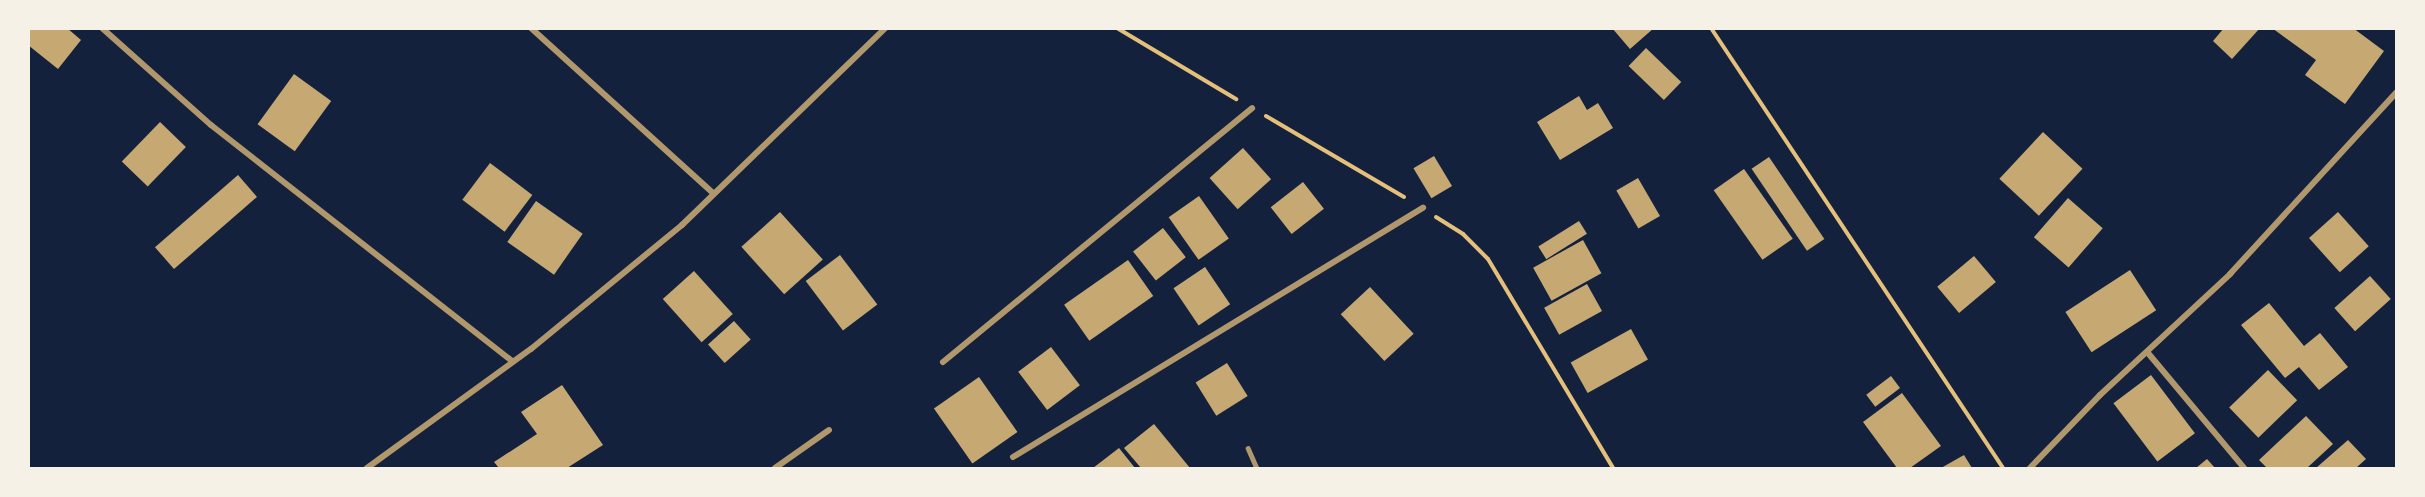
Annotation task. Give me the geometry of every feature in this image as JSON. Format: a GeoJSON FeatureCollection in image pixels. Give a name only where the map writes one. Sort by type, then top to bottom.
{"type":"FeatureCollection","features":[{"type":"Feature","properties":{"kind":"street"},"geometry":{"type":"LineString","coordinates":[[102,28],[211,125],[513,362]]}},
{"type":"Feature","properties":{"kind":"street"},"geometry":{"type":"LineString","coordinates":[[531,28],[713,193]]}},
{"type":"Feature","properties":{"kind":"street"},"geometry":{"type":"LineString","coordinates":[[367,468],[513,362],[682,225],[885,28]]}},
{"type":"Feature","properties":{"kind":"street"},"geometry":{"type":"LineString","coordinates":[[2030,468],[2100,396],[2230,274],[2397,93]]}},
{"type":"Feature","properties":{"kind":"street"},"geometry":{"type":"LineString","coordinates":[[943,362],[1252,108]]}},
{"type":"Feature","properties":{"kind":"street"},"geometry":{"type":"LineString","coordinates":[[1012,457],[1423,208]]}},
{"type":"Feature","properties":{"kind":"street"},"geometry":{"type":"LineString","coordinates":[[2148,353],[2244,468]]}},
{"type":"Feature","properties":{"kind":"street"},"geometry":{"type":"LineString","coordinates":[[776,468],[829,430]]}},
{"type":"Feature","properties":{"kind":"lane"},"geometry":{"type":"LineString","coordinates":[[1248,448],[1257,468]]}},
{"type":"Feature","properties":{"kind":"path"},"geometry":{"type":"LineString","coordinates":[[1711,28],[2003,468]]}},
{"type":"Feature","properties":{"kind":"building"},"geometry":{"type":"Polygon","coordinates":[[[28,28],[67,28],[81,40],[58,69],[28,45],[28,28]]]}},
{"type":"Feature","properties":{"kind":"building"},"geometry":{"type":"Polygon","coordinates":[[[1612,28],[1654,28],[1630,49],[1612,28]]]}},
{"type":"Feature","properties":{"kind":"building"},"geometry":{"type":"Polygon","coordinates":[[[2224,28],[2260,28],[2232,59],[2213,41],[2224,28]]]}},
{"type":"Feature","properties":{"kind":"building"},"geometry":{"type":"Polygon","coordinates":[[[2272,28],[2353,28],[2384,51],[2345,104],[2305,75],[2316,60],[2272,28]]]}},
{"type":"Feature","properties":{"kind":"building"},"geometry":{"type":"Polygon","coordinates":[[[1646,48],[1681,82],[1664,100],[1629,66],[1646,48]]]}},
{"type":"Feature","properties":{"kind":"building"},"geometry":{"type":"Polygon","coordinates":[[[294,74],[331,101],[295,151],[258,124],[294,74]]]}},
{"type":"Feature","properties":{"kind":"building"},"geometry":{"type":"Polygon","coordinates":[[[1579,96],[1587,110],[1598,103],[1613,128],[1560,160],[1537,122],[1579,96]]]}},
{"type":"Feature","properties":{"kind":"building"},"geometry":{"type":"Polygon","coordinates":[[[160,122],[186,147],[148,187],[122,162],[160,122]]]}},
{"type":"Feature","properties":{"kind":"building"},"geometry":{"type":"Polygon","coordinates":[[[2043,132],[2082,169],[2039,216],[1999,179],[2043,132]]]}},
{"type":"Feature","properties":{"kind":"building"},"geometry":{"type":"Polygon","coordinates":[[[1243,148],[1271,179],[1238,209],[1210,178],[1243,148]]]}},
{"type":"Feature","properties":{"kind":"building"},"geometry":{"type":"Polygon","coordinates":[[[1434,156],[1452,186],[1431,198],[1413,168],[1434,156]]]}},
{"type":"Feature","properties":{"kind":"building"},"geometry":{"type":"Polygon","coordinates":[[[1769,157],[1824,239],[1807,251],[1752,169],[1769,157]]]}},
{"type":"Feature","properties":{"kind":"building"},"geometry":{"type":"Polygon","coordinates":[[[490,163],[532,195],[505,232],[462,200],[490,163]]]}},
{"type":"Feature","properties":{"kind":"building"},"geometry":{"type":"Polygon","coordinates":[[[1744,169],[1793,239],[1762,260],[1714,190],[1744,169]]]}},
{"type":"Feature","properties":{"kind":"building"},"geometry":{"type":"Polygon","coordinates":[[[238,175],[257,197],[174,269],[155,247],[238,175]]]}},
{"type":"Feature","properties":{"kind":"building"},"geometry":{"type":"Polygon","coordinates":[[[1638,178],[1660,216],[1638,229],[1616,190],[1638,178]]]}},
{"type":"Feature","properties":{"kind":"building"},"geometry":{"type":"Polygon","coordinates":[[[1303,182],[1324,209],[1292,234],[1271,207],[1303,182]]]}},
{"type":"Feature","properties":{"kind":"building"},"geometry":{"type":"Polygon","coordinates":[[[1199,196],[1229,239],[1199,260],[1169,217],[1199,196]]]}},
{"type":"Feature","properties":{"kind":"building"},"geometry":{"type":"Polygon","coordinates":[[[2068,198],[2103,228],[2069,267],[2034,237],[2068,198]]]}},
{"type":"Feature","properties":{"kind":"building"},"geometry":{"type":"Polygon","coordinates":[[[536,201],[583,234],[554,275],[507,242],[536,201]]]}},
{"type":"Feature","properties":{"kind":"building"},"geometry":{"type":"Polygon","coordinates":[[[780,212],[823,260],[784,294],[741,247],[780,212]]]}},
{"type":"Feature","properties":{"kind":"building"},"geometry":{"type":"Polygon","coordinates":[[[2338,212],[2369,246],[2340,272],[2309,238],[2338,212]]]}},
{"type":"Feature","properties":{"kind":"building"},"geometry":{"type":"Polygon","coordinates":[[[1579,221],[1587,234],[1546,259],[1538,246],[1579,221]]]}},
{"type":"Feature","properties":{"kind":"building"},"geometry":{"type":"Polygon","coordinates":[[[1163,228],[1186,257],[1156,281],[1133,251],[1163,228]]]}},
{"type":"Feature","properties":{"kind":"building"},"geometry":{"type":"Polygon","coordinates":[[[1583,240],[1601,273],[1552,301],[1533,268],[1583,240]]]}},
{"type":"Feature","properties":{"kind":"building"},"geometry":{"type":"Polygon","coordinates":[[[840,255],[877,305],[843,330],[806,281],[840,255]]]}},
{"type":"Feature","properties":{"kind":"building"},"geometry":{"type":"Polygon","coordinates":[[[1974,256],[1996,282],[1959,313],[1937,287],[1974,256]]]}},
{"type":"Feature","properties":{"kind":"building"},"geometry":{"type":"Polygon","coordinates":[[[1128,260],[1153,296],[1089,341],[1064,305],[1128,260]]]}},
{"type":"Feature","properties":{"kind":"building"},"geometry":{"type":"Polygon","coordinates":[[[1205,267],[1230,304],[1199,326],[1173,288],[1205,267]]]}},
{"type":"Feature","properties":{"kind":"building"},"geometry":{"type":"Polygon","coordinates":[[[2130,270],[2156,310],[2092,352],[2065,312],[2130,270]]]}},
{"type":"Feature","properties":{"kind":"building"},"geometry":{"type":"Polygon","coordinates":[[[694,271],[733,314],[702,342],[663,299],[694,271]]]}},
{"type":"Feature","properties":{"kind":"building"},"geometry":{"type":"Polygon","coordinates":[[[2370,276],[2391,299],[2355,331],[2334,308],[2370,276]]]}},
{"type":"Feature","properties":{"kind":"building"},"geometry":{"type":"Polygon","coordinates":[[[1587,284],[1602,311],[1559,335],[1544,308],[1587,284]]]}},
{"type":"Feature","properties":{"kind":"building"},"geometry":{"type":"Polygon","coordinates":[[[1370,287],[1414,334],[1384,361],[1341,314],[1370,287]]]}},
{"type":"Feature","properties":{"kind":"building"},"geometry":{"type":"Polygon","coordinates":[[[2269,303],[2304,346],[2320,333],[2348,367],[2319,390],[2299,367],[2285,378],[2241,325],[2269,303]]]}},
{"type":"Feature","properties":{"kind":"building"},"geometry":{"type":"Polygon","coordinates":[[[734,321],[751,340],[725,363],[708,344],[734,321]]]}},
{"type":"Feature","properties":{"kind":"building"},"geometry":{"type":"Polygon","coordinates":[[[1631,329],[1648,360],[1588,393],[1571,362],[1631,329]]]}},
{"type":"Feature","properties":{"kind":"building"},"geometry":{"type":"Polygon","coordinates":[[[1051,347],[1080,385],[1047,410],[1018,372],[1051,347]]]}},
{"type":"Feature","properties":{"kind":"building"},"geometry":{"type":"Polygon","coordinates":[[[1227,363],[1248,396],[1216,416],[1196,383],[1227,363]]]}},
{"type":"Feature","properties":{"kind":"building"},"geometry":{"type":"Polygon","coordinates":[[[2268,370],[2297,400],[2258,438],[2229,408],[2268,370]]]}},
{"type":"Feature","properties":{"kind":"building"},"geometry":{"type":"Polygon","coordinates":[[[2151,375],[2195,433],[2157,462],[2113,403],[2151,375]]]}},
{"type":"Feature","properties":{"kind":"building"},"geometry":{"type":"Polygon","coordinates":[[[1891,376],[1900,388],[1875,407],[1866,395],[1891,376]]]}},
{"type":"Feature","properties":{"kind":"building"},"geometry":{"type":"Polygon","coordinates":[[[979,377],[1017,432],[972,463],[934,409],[979,377]]]}},
{"type":"Feature","properties":{"kind":"building"},"geometry":{"type":"Polygon","coordinates":[[[562,385],[603,445],[567,468],[499,468],[494,462],[537,434],[521,412],[562,385]]]}},
{"type":"Feature","properties":{"kind":"building"},"geometry":{"type":"Polygon","coordinates":[[[1902,393],[1941,446],[1910,468],[1897,468],[1863,422],[1902,393]]]}},
{"type":"Feature","properties":{"kind":"building"},"geometry":{"type":"Polygon","coordinates":[[[2306,416],[2333,444],[2307,468],[2267,468],[2259,460],[2306,416]]]}},
{"type":"Feature","properties":{"kind":"building"},"geometry":{"type":"Polygon","coordinates":[[[1154,424],[1190,468],[1141,468],[1124,448],[1154,424]]]}},
{"type":"Feature","properties":{"kind":"building"},"geometry":{"type":"Polygon","coordinates":[[[2348,440],[2366,459],[2356,468],[2316,468],[2348,440]]]}},
{"type":"Feature","properties":{"kind":"building"},"geometry":{"type":"Polygon","coordinates":[[[1119,448],[1135,468],[1093,468],[1119,448]]]}},
{"type":"Feature","properties":{"kind":"building"},"geometry":{"type":"Polygon","coordinates":[[[1964,455],[1972,468],[1941,468],[1964,455]]]}},
{"type":"Feature","properties":{"kind":"building"},"geometry":{"type":"Polygon","coordinates":[[[2207,459],[2215,468],[2196,468],[2207,459]]]}}]}
